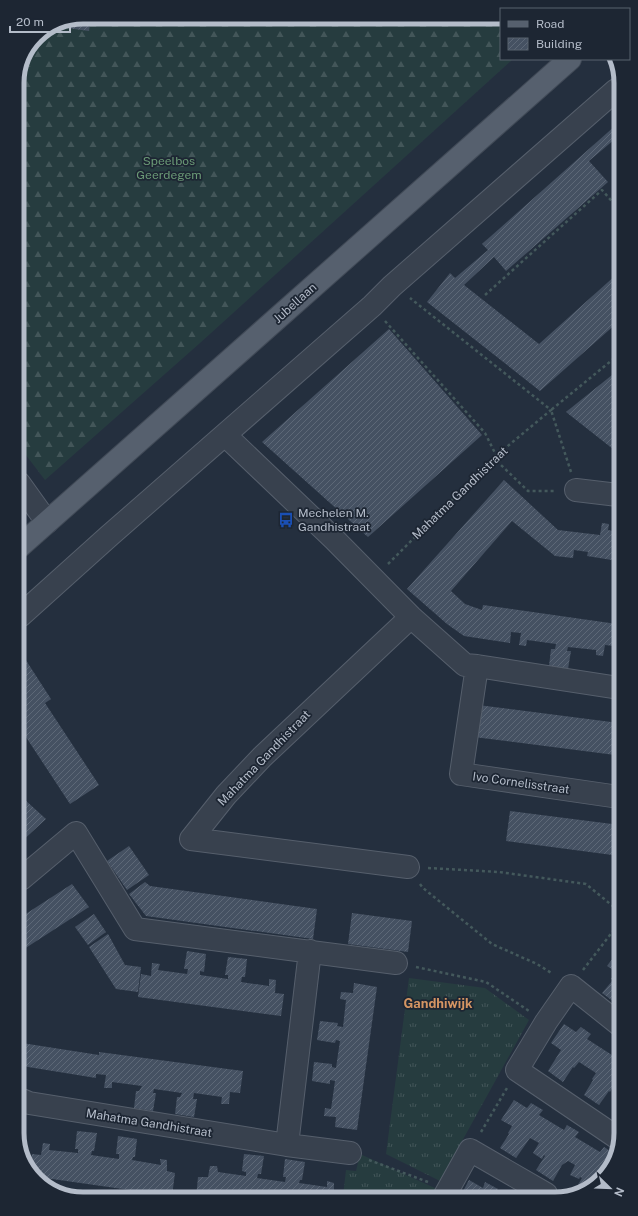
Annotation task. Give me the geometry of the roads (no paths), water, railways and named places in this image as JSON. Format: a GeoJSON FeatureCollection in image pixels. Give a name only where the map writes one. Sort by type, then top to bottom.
{"type":"FeatureCollection","features":[{"type":"Feature","properties":{"kind":"main road","name":"Jubellaan"},"geometry":{"type":"LineString","coordinates":[[24,543],[569,60]]}},
{"type":"Feature","properties":{"kind":"street"},"geometry":{"type":"LineString","coordinates":[[24,612],[372,306],[392,286],[614,92]]}},
{"type":"Feature","properties":{"kind":"street"},"geometry":{"type":"LineString","coordinates":[[225,434],[411,617],[465,665],[614,687]]}},
{"type":"Feature","properties":{"kind":"street"},"geometry":{"type":"LineString","coordinates":[[24,490],[47,522]]}},
{"type":"Feature","properties":{"kind":"street"},"geometry":{"type":"LineString","coordinates":[[576,490],[614,495]]}},
{"type":"Feature","properties":{"kind":"street","name":"Mahatma Gandhistraat"},"geometry":{"type":"LineString","coordinates":[[408,867],[191,839],[226,795],[262,757],[411,617]]}},
{"type":"Feature","properties":{"kind":"street","name":"Ivo Cornelisstraat"},"geometry":{"type":"LineString","coordinates":[[477,666],[461,774],[614,796]]}},
{"type":"Feature","properties":{"kind":"street"},"geometry":{"type":"LineString","coordinates":[[24,876],[76,833],[135,929],[396,963]]}},
{"type":"Feature","properties":{"kind":"street"},"geometry":{"type":"LineString","coordinates":[[287,1145],[310,951]]}},
{"type":"Feature","properties":{"kind":"street"},"geometry":{"type":"LineString","coordinates":[[614,1020],[571,986],[546,1022],[517,1070],[614,1135]]}},
{"type":"Feature","properties":{"kind":"street","name":"Mahatma Gandhistraat"},"geometry":{"type":"LineString","coordinates":[[24,1107],[350,1153]]}},
{"type":"Feature","properties":{"kind":"street"},"geometry":{"type":"LineString","coordinates":[[447,1192],[470,1150],[543,1192]]}},
{"type":"Feature","properties":{"kind":"place","name":"Mechelen M. Gandhistraat"},"geometry":{"type":"Point","coordinates":[286,520]}},
{"type":"Feature","properties":{"kind":"district","name":"Gandhiwijk"},"geometry":{"type":"Point","coordinates":[438,1003]}},
{"type":"Feature","properties":{"kind":"park label","name":"Speelbos Geerdegem"},"geometry":{"type":"Point","coordinates":[169,168]}}]}
